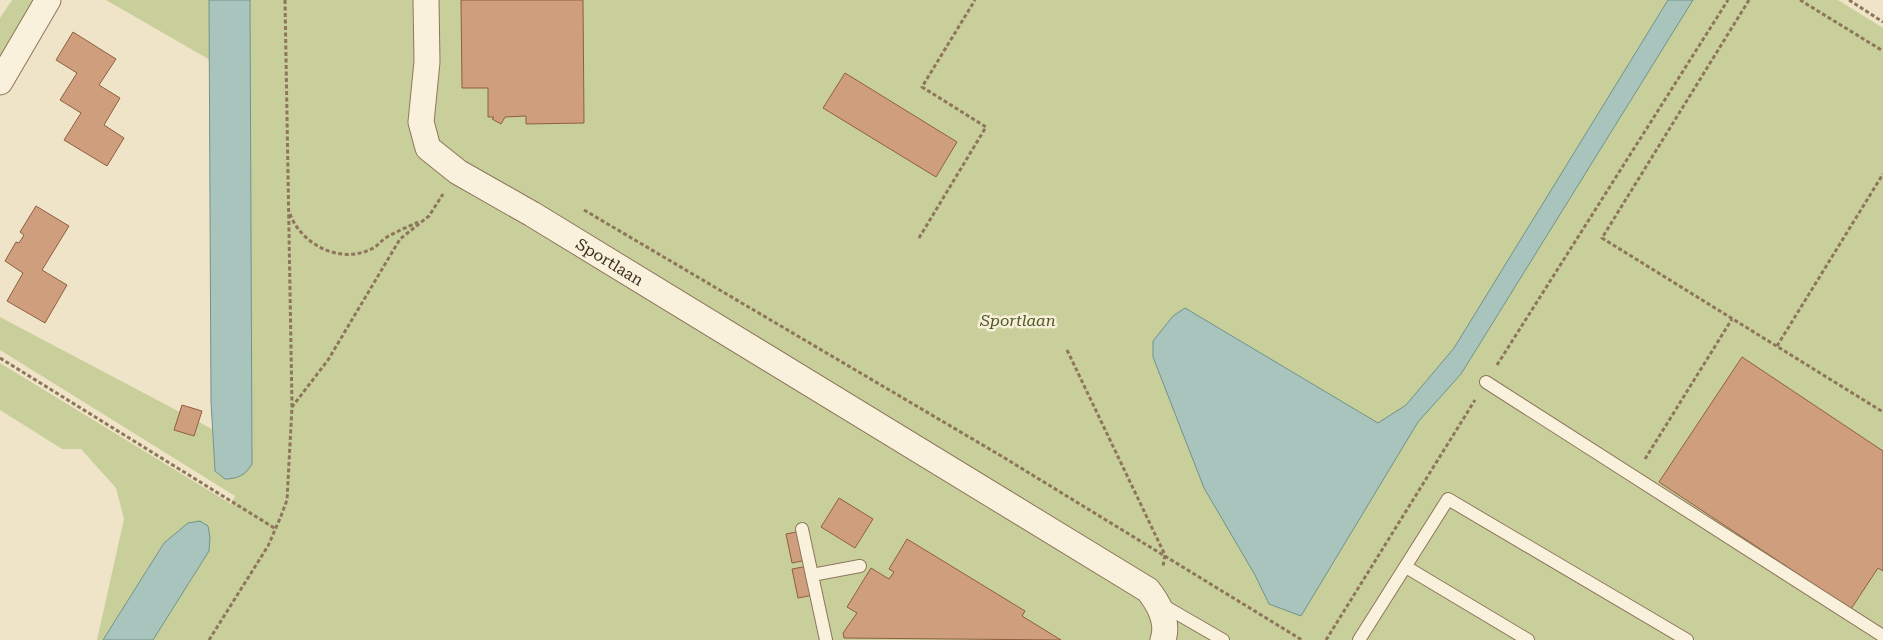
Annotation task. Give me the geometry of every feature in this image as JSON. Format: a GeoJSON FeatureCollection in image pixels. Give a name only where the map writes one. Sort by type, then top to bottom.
{"type":"FeatureCollection","features":[{"type":"Feature","properties":{"kind":"street"},"geometry":{"type":"LineString","coordinates":[[0,82],[48,0]]}},
{"type":"Feature","properties":{"kind":"street","name":"Sportlaan"},"geometry":{"type":"LineString","coordinates":[[426,0],[427,62],[421,122],[428,148],[458,172],[540,219],[1148,590],[1157,602]]}},
{"type":"Feature","properties":{"kind":"street"},"geometry":{"type":"LineString","coordinates":[[1157,602],[1163,615],[1163,640]]}},
{"type":"Feature","properties":{"kind":"lane"},"geometry":{"type":"LineString","coordinates":[[1486,382],[1883,636]]}},
{"type":"Feature","properties":{"kind":"lane"},"geometry":{"type":"LineString","coordinates":[[1365,638],[1448,499],[1687,640]]}},
{"type":"Feature","properties":{"kind":"lane"},"geometry":{"type":"LineString","coordinates":[[802,529],[826,640]]}},
{"type":"Feature","properties":{"kind":"lane"},"geometry":{"type":"LineString","coordinates":[[812,575],[860,566]]}},
{"type":"Feature","properties":{"kind":"lane"},"geometry":{"type":"LineString","coordinates":[[1406,567],[1528,640]]}},
{"type":"Feature","properties":{"kind":"lane"},"geometry":{"type":"LineString","coordinates":[[1157,602],[1223,640]]}},
{"type":"Feature","properties":{"kind":"path"},"geometry":{"type":"LineString","coordinates":[[209,640],[276,529],[287,500],[292,407],[285,0]]}},
{"type":"Feature","properties":{"kind":"path"},"geometry":{"type":"LineString","coordinates":[[919,238],[986,127],[922,87],[975,0]]}},
{"type":"Feature","properties":{"kind":"path"},"geometry":{"type":"LineString","coordinates":[[1326,640],[1486,382],[1728,0]]}},
{"type":"Feature","properties":{"kind":"path"},"geometry":{"type":"LineString","coordinates":[[1749,0],[1602,238],[1883,412]]}},
{"type":"Feature","properties":{"kind":"path"},"geometry":{"type":"LineString","coordinates":[[1800,0],[1883,51]]}},
{"type":"Feature","properties":{"kind":"path"},"geometry":{"type":"LineString","coordinates":[[1849,0],[1883,22]]}},
{"type":"Feature","properties":{"kind":"path"},"geometry":{"type":"LineString","coordinates":[[292,407],[328,360],[400,239],[429,216],[458,172]]}},
{"type":"Feature","properties":{"kind":"path"},"geometry":{"type":"LineString","coordinates":[[1777,346],[1883,174]]}},
{"type":"Feature","properties":{"kind":"path"},"geometry":{"type":"LineString","coordinates":[[576,205],[1165,556],[1302,640]]}},
{"type":"Feature","properties":{"kind":"path"},"geometry":{"type":"LineString","coordinates":[[289,211],[295,226],[308,241],[322,249],[340,254],[365,251],[429,216]]}},
{"type":"Feature","properties":{"kind":"path"},"geometry":{"type":"LineString","coordinates":[[1634,476],[1732,319]]}},
{"type":"Feature","properties":{"kind":"path"},"geometry":{"type":"LineString","coordinates":[[1067,350],[1165,556],[1157,602]]}},
{"type":"Feature","properties":{"kind":"path"},"geometry":{"type":"LineString","coordinates":[[0,358],[276,529]]}},
{"type":"Feature","properties":{"kind":"green space"},"geometry":{"type":"Polygon","coordinates":[[[12,0],[35,0],[0,61],[0,18],[12,0]]]}},
{"type":"Feature","properties":{"kind":"green space"},"geometry":{"type":"Polygon","coordinates":[[[106,0],[209,0],[210,60],[106,0]]]}},
{"type":"Feature","properties":{"kind":"green space","name":"Sportlaan"},"geometry":{"type":"Polygon","coordinates":[[[250,0],[1838,0],[1883,28],[1883,640],[153,640],[209,551],[188,523],[164,543],[103,640],[97,640],[124,519],[116,488],[81,449],[62,449],[0,410],[0,363],[231,504],[235,496],[0,350],[0,317],[212,429],[215,471],[252,464],[250,0]]]}},
{"type":"Feature","properties":{"kind":"water"},"geometry":{"type":"Polygon","coordinates":[[[209,0],[250,0],[252,464],[241,476],[225,479],[215,471],[211,402],[209,0]]]}},
{"type":"Feature","properties":{"kind":"water"},"geometry":{"type":"Polygon","coordinates":[[[1668,0],[1693,0],[1461,374],[1418,422],[1301,616],[1269,604],[1255,575],[1204,488],[1153,357],[1153,341],[1173,316],[1185,308],[1378,423],[1406,405],[1454,348],[1668,0]]]}},
{"type":"Feature","properties":{"kind":"water"},"geometry":{"type":"Polygon","coordinates":[[[200,521],[208,526],[210,538],[209,551],[153,640],[103,640],[164,543],[188,523],[200,521]]]}},
{"type":"Feature","properties":{"kind":"building"},"geometry":{"type":"Polygon","coordinates":[[[461,0],[583,0],[584,123],[526,124],[526,116],[505,117],[501,124],[492,119],[494,117],[488,117],[488,88],[462,88],[461,0]]]}},
{"type":"Feature","properties":{"kind":"building"},"geometry":{"type":"Polygon","coordinates":[[[73,32],[116,59],[99,85],[120,98],[104,125],[124,138],[107,166],[64,140],[81,113],[60,100],[77,73],[56,60],[73,32]]]}},
{"type":"Feature","properties":{"kind":"building"},"geometry":{"type":"Polygon","coordinates":[[[845,73],[957,142],[936,177],[823,108],[845,73]]]}},
{"type":"Feature","properties":{"kind":"building"},"geometry":{"type":"Polygon","coordinates":[[[36,206],[69,226],[42,270],[67,285],[45,323],[7,301],[23,273],[5,261],[16,242],[19,243],[24,235],[20,232],[36,206]]]}},
{"type":"Feature","properties":{"kind":"building"},"geometry":{"type":"Polygon","coordinates":[[[1742,357],[1883,451],[1883,571],[1878,568],[1851,609],[1659,482],[1742,357]]]}},
{"type":"Feature","properties":{"kind":"building"},"geometry":{"type":"Polygon","coordinates":[[[182,405],[202,411],[194,436],[174,430],[182,405]]]}},
{"type":"Feature","properties":{"kind":"building"},"geometry":{"type":"Polygon","coordinates":[[[839,498],[873,519],[855,548],[821,527],[839,498]]]}},
{"type":"Feature","properties":{"kind":"building"},"geometry":{"type":"Polygon","coordinates":[[[801,531],[807,560],[792,563],[786,534],[801,531]]]}},
{"type":"Feature","properties":{"kind":"building"},"geometry":{"type":"Polygon","coordinates":[[[907,539],[1025,611],[1022,616],[1061,640],[844,638],[843,633],[857,613],[847,607],[871,568],[889,579],[894,572],[889,569],[907,539]]]}},
{"type":"Feature","properties":{"kind":"building"},"geometry":{"type":"Polygon","coordinates":[[[808,566],[814,595],[798,598],[792,569],[808,566]]]}}]}
